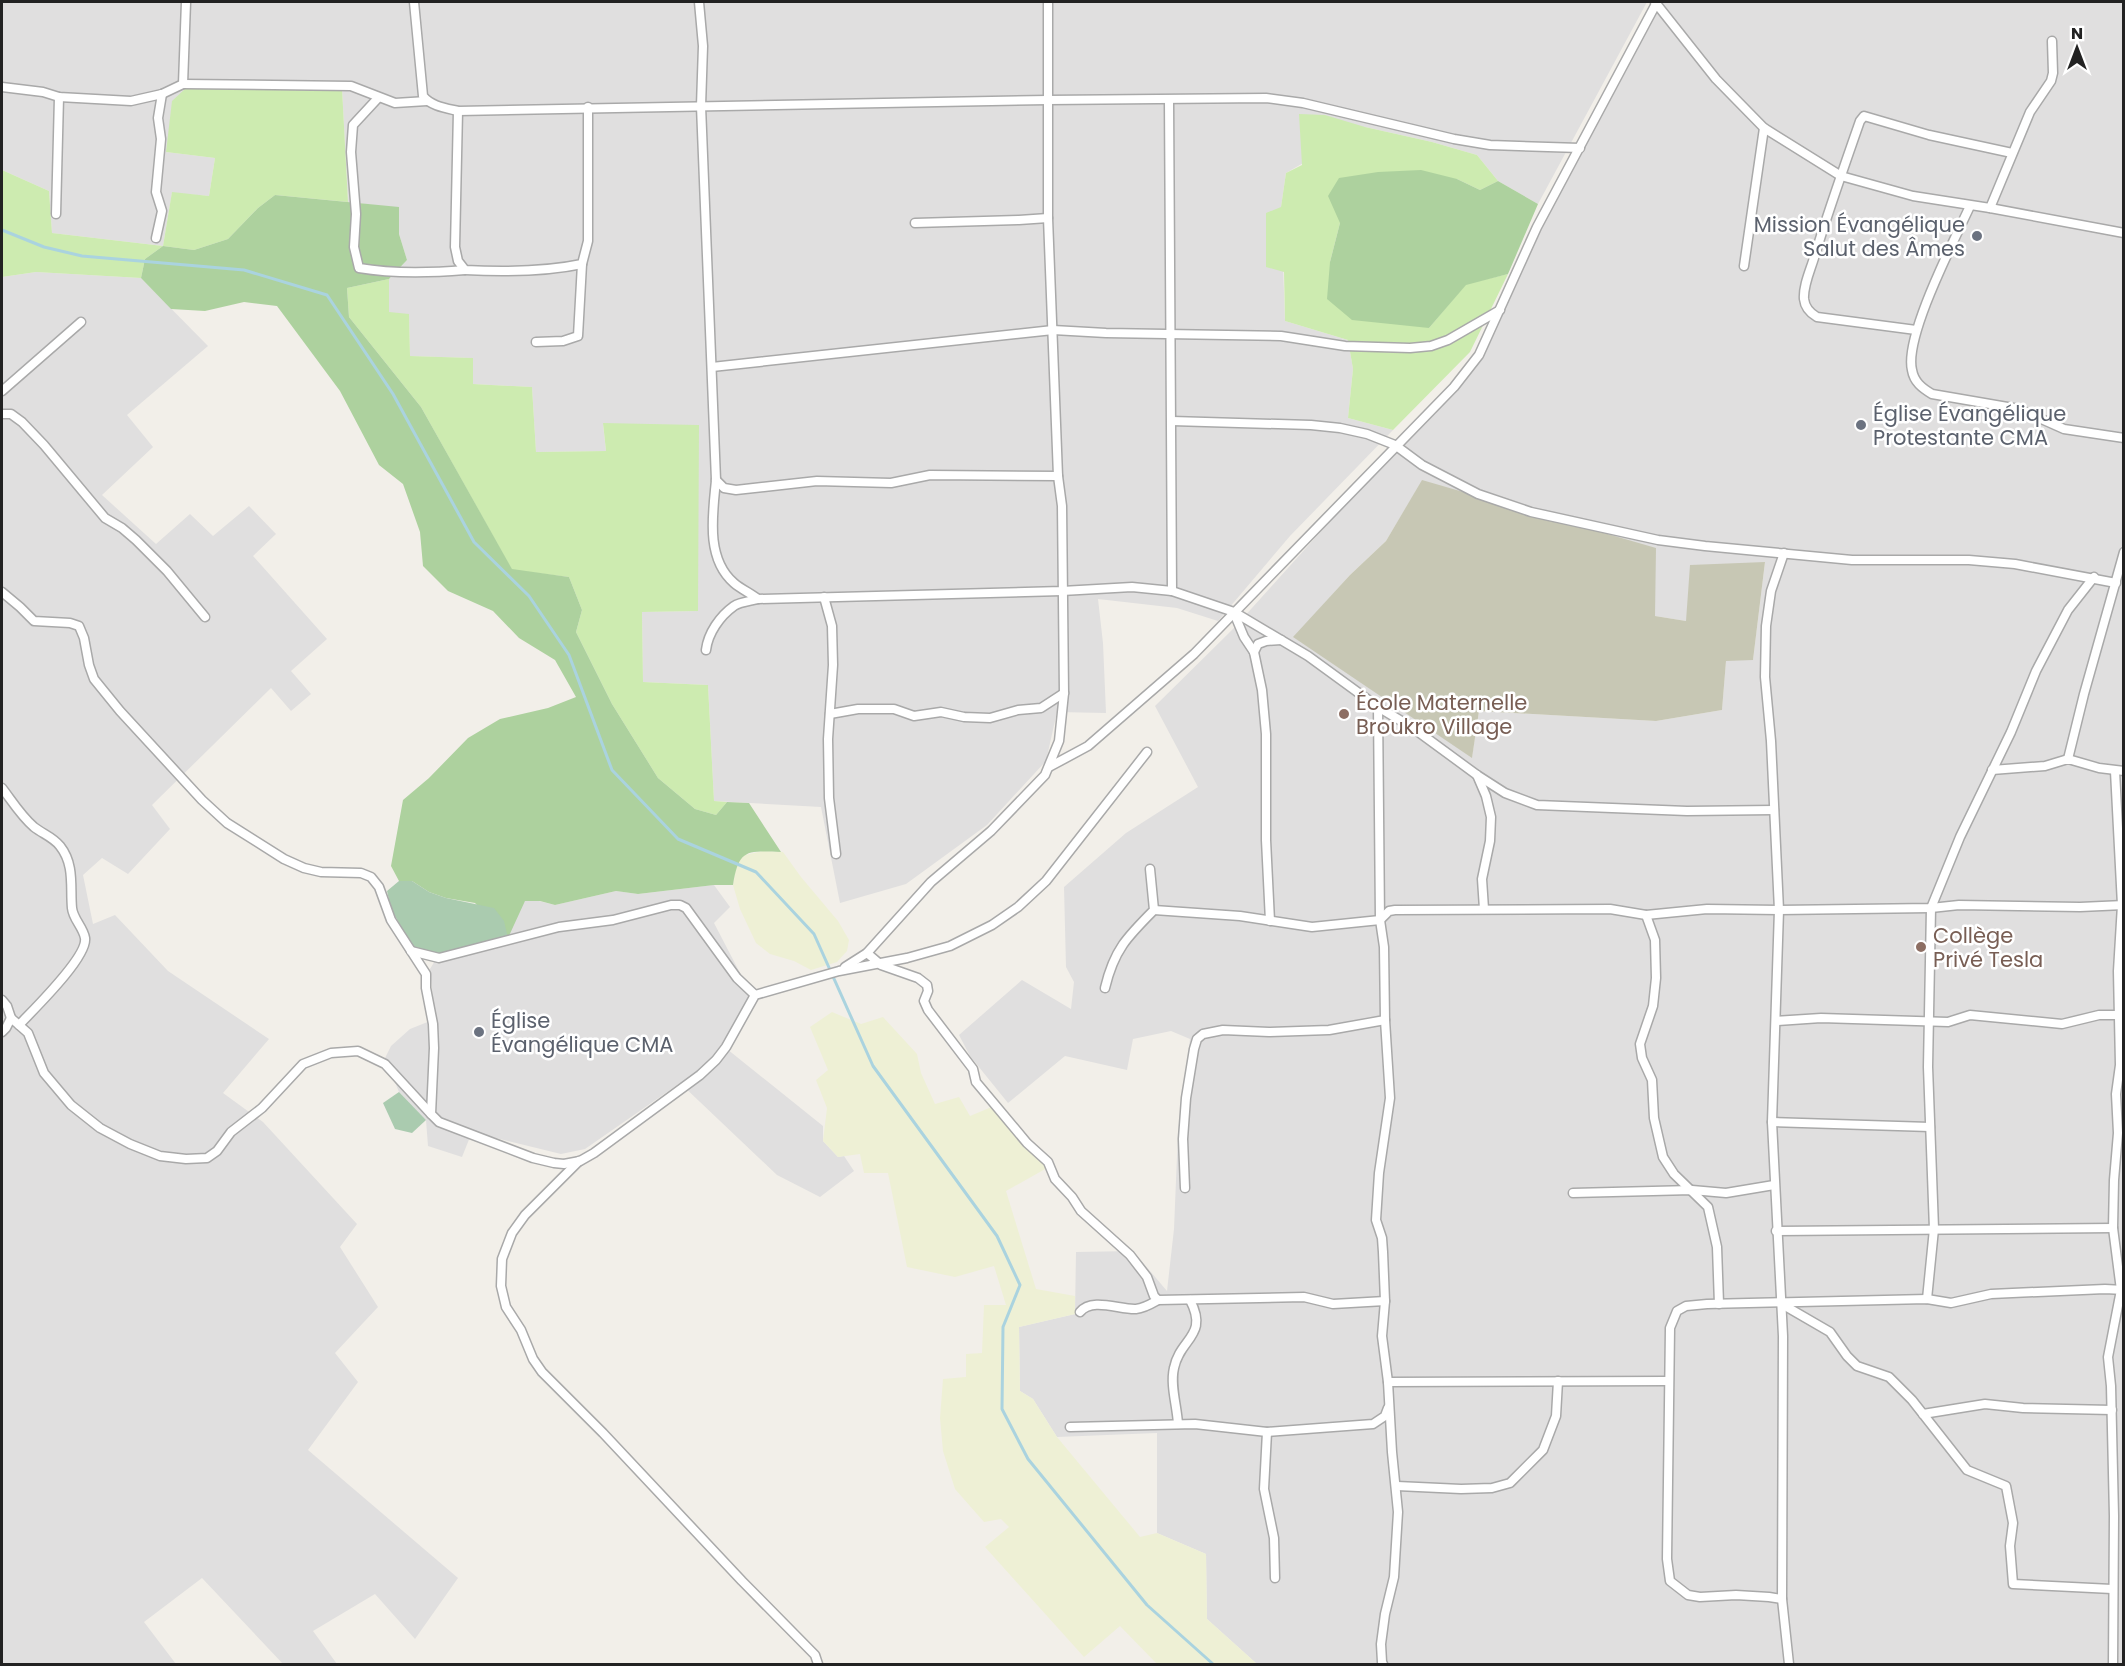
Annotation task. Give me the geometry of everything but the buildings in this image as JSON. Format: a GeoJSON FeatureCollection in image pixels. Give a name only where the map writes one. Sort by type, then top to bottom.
{"type":"FeatureCollection","features":[{"type":"Feature","properties":{"kind":"street"},"geometry":{"type":"LineString","coordinates":[[183,84],[186,2]]}},
{"type":"Feature","properties":{"kind":"street"},"geometry":{"type":"LineString","coordinates":[[414,2],[423,96],[427,101]]}},
{"type":"Feature","properties":{"kind":"street"},"geometry":{"type":"LineString","coordinates":[[699,2],[704,46],[701,106],[716,480],[712,521],[716,553],[733,582],[758,599]]}},
{"type":"Feature","properties":{"kind":"street"},"geometry":{"type":"LineString","coordinates":[[838,971],[867,953],[930,882],[992,831],[1023,800],[1045,775],[1059,741],[1064,693],[1062,506],[1058,476],[1048,218],[1048,2]]}},
{"type":"Feature","properties":{"kind":"street"},"geometry":{"type":"LineString","coordinates":[[1048,767],[1088,746],[1194,654],[1395,445],[1454,387],[1479,355],[1537,227],[1656,2],[1716,79],[1764,128],[1841,176],[1912,196],[2124,232]]}},
{"type":"Feature","properties":{"kind":"street"},"geometry":{"type":"LineString","coordinates":[[1990,208],[2030,112],[2051,81],[2052,41]]}},
{"type":"Feature","properties":{"kind":"street"},"geometry":{"type":"LineString","coordinates":[[2,87],[43,92],[59,97],[131,101],[162,94],[183,84],[351,86],[396,103],[427,101],[458,111],[588,107],[1266,98],[1314,105],[1454,139],[1539,148],[1580,148]]}},
{"type":"Feature","properties":{"kind":"street"},"geometry":{"type":"LineString","coordinates":[[156,238],[162,211],[156,192],[161,140],[158,118],[162,94]]}},
{"type":"Feature","properties":{"kind":"street"},"geometry":{"type":"LineString","coordinates":[[56,214],[59,97]]}},
{"type":"Feature","properties":{"kind":"street"},"geometry":{"type":"LineString","coordinates":[[378,98],[353,125],[351,152],[356,214],[354,247],[360,268],[378,272],[428,273],[465,270],[552,269],[582,264]]}},
{"type":"Feature","properties":{"kind":"street"},"geometry":{"type":"LineString","coordinates":[[1169,100],[1172,591]]}},
{"type":"Feature","properties":{"kind":"street"},"geometry":{"type":"LineString","coordinates":[[536,342],[563,341],[578,336],[582,264],[588,241],[588,107]]}},
{"type":"Feature","properties":{"kind":"street"},"geometry":{"type":"LineString","coordinates":[[458,111],[455,247],[458,261],[465,270]]}},
{"type":"Feature","properties":{"kind":"street"},"geometry":{"type":"LineString","coordinates":[[1916,330],[1817,317],[1805,305],[1806,282],[1828,210],[1860,121],[1864,116],[1929,135],[2012,153]]}},
{"type":"Feature","properties":{"kind":"street"},"geometry":{"type":"LineString","coordinates":[[1744,266],[1764,128]]}},
{"type":"Feature","properties":{"kind":"street"},"geometry":{"type":"LineString","coordinates":[[1970,206],[1916,330],[1911,353],[1914,378],[1922,388],[1932,394],[2019,409],[2064,429],[2124,438]]}},
{"type":"Feature","properties":{"kind":"street"},"geometry":{"type":"LineString","coordinates":[[915,223],[1048,218]]}},
{"type":"Feature","properties":{"kind":"street"},"geometry":{"type":"LineString","coordinates":[[712,367],[1053,330],[1281,336],[1345,346],[1423,347],[1449,340],[1500,310]]}},
{"type":"Feature","properties":{"kind":"street"},"geometry":{"type":"LineString","coordinates":[[2,391],[81,322]]}},
{"type":"Feature","properties":{"kind":"street"},"geometry":{"type":"LineString","coordinates":[[2,414],[10,414],[22,422],[105,518],[122,528],[144,548],[205,617]]}},
{"type":"Feature","properties":{"kind":"street"},"geometry":{"type":"LineString","coordinates":[[1172,421],[1340,428],[1367,434],[1395,445],[1422,465],[1478,494],[1531,512],[1658,540],[1852,560],[1969,560],[2014,564],[2116,582]]}},
{"type":"Feature","properties":{"kind":"street"},"geometry":{"type":"LineString","coordinates":[[716,480],[724,488],[736,490],[817,481],[891,483],[930,475],[1058,476]]}},
{"type":"Feature","properties":{"kind":"street"},"geometry":{"type":"LineString","coordinates":[[2068,759],[2124,552]]}},
{"type":"Feature","properties":{"kind":"street"},"geometry":{"type":"LineString","coordinates":[[1784,553],[1771,591],[1766,626],[1765,677],[1771,741],[1779,910],[1772,1122],[1783,1336],[1782,1599],[1788,1665]]}},
{"type":"Feature","properties":{"kind":"street"},"geometry":{"type":"LineString","coordinates":[[1927,1299],[1934,1229],[1928,1067],[1931,908],[1960,837],[2011,732],[2036,670],[2068,610],[2094,577]]}},
{"type":"Feature","properties":{"kind":"street"},"geometry":{"type":"LineString","coordinates":[[706,650],[708,637],[719,621],[735,605],[758,599],[1132,587],[1172,591],[1234,612],[1308,656],[1378,707],[1413,728],[1505,793],[1536,805],[1687,811],[1774,810]]}},
{"type":"Feature","properties":{"kind":"street"},"geometry":{"type":"LineString","coordinates":[[2,592],[34,621],[70,623],[79,626],[94,679],[120,711],[202,800],[227,823],[284,860],[304,868],[321,872],[361,873],[371,877],[379,887],[391,920],[426,974],[434,1048],[431,1114]]}},
{"type":"Feature","properties":{"kind":"street"},"geometry":{"type":"LineString","coordinates":[[824,597],[832,626],[829,798],[836,854]]}},
{"type":"Feature","properties":{"kind":"street"},"geometry":{"type":"LineString","coordinates":[[1234,612],[1244,637],[1254,652],[1262,690],[1266,734],[1266,840],[1270,921]]}},
{"type":"Feature","properties":{"kind":"street"},"geometry":{"type":"LineString","coordinates":[[1254,652],[1258,644],[1281,640]]}},
{"type":"Feature","properties":{"kind":"street"},"geometry":{"type":"LineString","coordinates":[[830,714],[858,709],[894,709],[914,716],[941,712],[964,717],[990,718],[1018,710],[1041,708],[1064,693]]}},
{"type":"Feature","properties":{"kind":"street"},"geometry":{"type":"LineString","coordinates":[[1378,707],[1380,920],[1384,947],[1385,1020],[1390,1098],[1379,1173],[1376,1220],[1382,1238],[1385,1302],[1382,1336],[1390,1402],[1398,1512],[1394,1577],[1381,1644],[1383,1665]]}},
{"type":"Feature","properties":{"kind":"street"},"geometry":{"type":"LineString","coordinates":[[818,1665],[815,1655],[542,1372],[533,1359],[521,1330],[506,1307],[501,1286],[502,1259],[512,1233],[525,1215],[580,1161],[700,1075],[726,1047],[755,995],[838,971],[881,965],[950,946],[992,925],[1018,907],[1046,881],[1147,752]]}},
{"type":"Feature","properties":{"kind":"street"},"geometry":{"type":"LineString","coordinates":[[1992,770],[2045,766],[2068,759],[2119,771],[2123,905],[2118,971],[2120,1065],[2116,1094],[2118,1133],[2113,1228],[2122,1290],[2108,1357],[2112,1410],[2114,1516],[2113,1665]]}},
{"type":"Feature","properties":{"kind":"street"},"geometry":{"type":"LineString","coordinates":[[1477,775],[1491,817],[1490,841],[1482,879],[1484,909]]}},
{"type":"Feature","properties":{"kind":"street"},"geometry":{"type":"LineString","coordinates":[[2,788],[19,811],[35,827],[52,837],[62,848],[71,870],[72,911],[85,939],[82,952],[56,985],[19,1025]]}},
{"type":"Feature","properties":{"kind":"street"},"geometry":{"type":"LineString","coordinates":[[1105,988],[1110,968],[1125,940],[1154,910],[1150,869]]}},
{"type":"Feature","properties":{"kind":"street"},"geometry":{"type":"LineString","coordinates":[[411,951],[439,958],[559,927],[613,920],[671,905],[680,905],[686,908],[737,978],[755,995]]}},
{"type":"Feature","properties":{"kind":"street"},"geometry":{"type":"LineString","coordinates":[[1154,910],[1240,916],[1312,927],[1380,920],[1389,911],[1395,910],[1610,909],[1646,915],[1707,909],[2123,905]]}},
{"type":"Feature","properties":{"kind":"street"},"geometry":{"type":"LineString","coordinates":[[1646,915],[1655,940],[1656,978],[1653,1006],[1640,1044],[1642,1058],[1652,1080],[1654,1118],[1664,1157],[1674,1174],[1708,1207],[1716,1247],[1719,1304]]}},
{"type":"Feature","properties":{"kind":"street"},"geometry":{"type":"LineString","coordinates":[[867,953],[881,965],[918,978],[927,985],[928,991],[924,1001],[928,1010],[973,1069],[976,1082],[1028,1143],[1048,1162],[1055,1179],[1072,1197],[1081,1211],[1130,1255],[1147,1277],[1154,1296],[1158,1300]]}},
{"type":"Feature","properties":{"kind":"street"},"geometry":{"type":"LineString","coordinates":[[2,1000],[11,1018],[28,1033],[44,1073],[71,1105],[100,1128],[159,1156],[186,1159],[207,1158],[217,1151],[231,1132],[262,1108],[303,1064],[331,1053],[358,1051],[385,1064],[439,1122],[533,1158],[564,1164],[580,1161]]}},
{"type":"Feature","properties":{"kind":"street"},"geometry":{"type":"LineString","coordinates":[[1776,1022],[1821,1018],[1948,1022],[1970,1015],[2062,1024],[2099,1015],[2119,1015]]}},
{"type":"Feature","properties":{"kind":"street"},"geometry":{"type":"LineString","coordinates":[[2,1032],[11,1018]]}},
{"type":"Feature","properties":{"kind":"street"},"geometry":{"type":"LineString","coordinates":[[1185,1188],[1183,1139],[1186,1098],[1197,1039],[1203,1034],[1223,1030],[1269,1032],[1329,1030],[1385,1020]]}},
{"type":"Feature","properties":{"kind":"street"},"geometry":{"type":"LineString","coordinates":[[1772,1122],[1930,1127]]}},
{"type":"Feature","properties":{"kind":"street"},"geometry":{"type":"LineString","coordinates":[[1572,1192],[1692,1190],[1726,1193],[1774,1185]]}},
{"type":"Feature","properties":{"kind":"street"},"geometry":{"type":"LineString","coordinates":[[1776,1231],[2113,1228]]}},
{"type":"Feature","properties":{"kind":"street"},"geometry":{"type":"LineString","coordinates":[[1782,1599],[1736,1595],[1701,1597],[1688,1595],[1670,1581],[1667,1559],[1668,1381],[1670,1328],[1677,1311],[1686,1306],[1719,1304],[1927,1299],[1951,1302],[1991,1294],[2122,1290]]}},
{"type":"Feature","properties":{"kind":"street"},"geometry":{"type":"LineString","coordinates":[[1080,1312],[1091,1305],[1127,1310],[1139,1309],[1158,1300],[1304,1297],[1333,1304],[1385,1302]]}},
{"type":"Feature","properties":{"kind":"street"},"geometry":{"type":"LineString","coordinates":[[1178,1424],[1172,1381],[1174,1366],[1196,1325],[1197,1314],[1190,1300]]}},
{"type":"Feature","properties":{"kind":"street"},"geometry":{"type":"LineString","coordinates":[[1780,1302],[1830,1332],[1857,1366],[1889,1377],[1912,1400],[1967,1470],[2006,1486],[2013,1523],[2010,1546],[2013,1584],[2112,1589]]}},
{"type":"Feature","properties":{"kind":"street"},"geometry":{"type":"LineString","coordinates":[[1388,1382],[1668,1381]]}},
{"type":"Feature","properties":{"kind":"street"},"geometry":{"type":"LineString","coordinates":[[1397,1486],[1461,1489],[1492,1488],[1510,1483],[1543,1450],[1556,1416],[1558,1382]]}},
{"type":"Feature","properties":{"kind":"street"},"geometry":{"type":"LineString","coordinates":[[1070,1427],[1178,1424],[1267,1431],[1373,1424],[1385,1416],[1390,1402]]}},
{"type":"Feature","properties":{"kind":"street"},"geometry":{"type":"LineString","coordinates":[[1923,1414],[1985,1404],[2023,1408],[2112,1410]]}},
{"type":"Feature","properties":{"kind":"street"},"geometry":{"type":"LineString","coordinates":[[1267,1431],[1264,1489],[1274,1538],[1275,1578]]}},
{"type":"Feature","properties":{"kind":"street"},"geometry":{"type":"LineString","coordinates":[[2114,1516],[2124,1522]]}},
{"type":"Feature","properties":{"kind":"shaded area"},"geometry":{"type":"Polygon","coordinates":[[[2,2],[1647,2],[1538,204],[1498,181],[1477,155],[1365,127],[1286,173],[1281,207],[1285,321],[1348,340],[1353,369],[1348,418],[1393,430],[1290,536],[1218,621],[1177,608],[1098,599],[1103,643],[1106,713],[1057,712],[1046,761],[987,825],[906,884],[840,903],[821,807],[714,801],[708,685],[643,682],[642,612],[698,611],[603,424],[606,451],[536,452],[532,387],[473,384],[472,358],[410,356],[409,315],[389,313],[389,279],[407,260],[399,234],[399,208],[348,202],[342,88],[166,152],[215,158],[209,196],[172,193],[163,246],[52,233],[49,191],[2,170],[2,2]]]}},
{"type":"Feature","properties":{"kind":"shaded area"},"geometry":{"type":"Polygon","coordinates":[[[1662,2],[2123,2],[2123,1664],[1257,1664],[1207,1619],[1206,1554],[1157,1533],[1157,1433],[1057,1437],[1033,1399],[1020,1391],[1019,1327],[1075,1314],[1076,1252],[1133,1251],[1167,1291],[1174,1229],[1178,1132],[1190,1039],[1171,1031],[1133,1039],[1127,1070],[1065,1056],[1008,1103],[970,1056],[959,1035],[1022,980],[1071,1009],[1074,982],[1066,967],[1064,887],[1126,833],[1198,787],[1155,706],[1234,628],[1387,458],[1435,414],[1483,357],[1543,225],[1662,2]],[[1422,481],[1386,541],[1350,575],[1294,637],[1472,757],[1479,711],[1656,721],[1722,710],[1726,660],[1753,660],[1765,562],[1686,621],[1655,616],[1422,481]]]}},
{"type":"Feature","properties":{"kind":"shaded area"},"geometry":{"type":"Polygon","coordinates":[[[36,272],[141,278],[208,346],[127,415],[153,447],[102,495],[156,544],[190,514],[213,536],[249,506],[276,534],[253,556],[327,639],[291,671],[311,694],[291,711],[271,688],[152,805],[170,829],[128,874],[102,858],[83,875],[93,924],[115,915],[168,971],[269,1039],[223,1093],[263,1122],[357,1224],[340,1247],[378,1307],[335,1353],[358,1382],[308,1450],[458,1578],[415,1639],[375,1594],[313,1631],[337,1664],[283,1664],[202,1578],[144,1622],[176,1664],[2,1664],[2,277],[36,272]]]}},
{"type":"Feature","properties":{"kind":"shaded area"},"geometry":{"type":"Polygon","coordinates":[[[1422,480],[1656,548],[1655,616],[1686,621],[1690,565],[1765,562],[1753,660],[1726,661],[1722,710],[1656,721],[1479,711],[1472,758],[1293,637],[1350,575],[1386,541],[1422,480]]]}},
{"type":"Feature","properties":{"kind":"shaded area"},"geometry":{"type":"Polygon","coordinates":[[[763,851],[783,852],[838,921],[849,940],[847,951],[837,962],[811,970],[794,961],[770,954],[756,943],[740,909],[733,885],[737,862],[745,855],[763,851]]]}},
{"type":"Feature","properties":{"kind":"shaded area"},"geometry":{"type":"Polygon","coordinates":[[[714,885],[730,907],[714,923],[753,998],[722,1045],[823,1126],[823,1141],[838,1157],[844,1156],[854,1171],[820,1197],[777,1175],[680,1083],[585,1149],[561,1154],[472,1132],[462,1157],[428,1146],[426,1120],[399,1092],[385,1058],[391,1046],[410,1029],[435,1019],[430,969],[436,959],[525,901],[539,901],[555,905],[616,891],[638,894],[714,885]]]}},
{"type":"Feature","properties":{"kind":"shaded area"},"geometry":{"type":"Polygon","coordinates":[[[832,1012],[861,1024],[883,1017],[917,1054],[921,1073],[935,1104],[959,1097],[970,1116],[994,1106],[1047,1168],[1006,1191],[1036,1289],[1075,1296],[1075,1314],[1019,1327],[1020,1391],[1033,1399],[1057,1437],[1140,1537],[1157,1533],[1206,1554],[1207,1619],[1257,1664],[1157,1664],[1120,1626],[1084,1657],[985,1547],[1009,1527],[1001,1519],[984,1522],[955,1489],[943,1451],[940,1418],[943,1379],[966,1377],[966,1354],[982,1353],[984,1305],[1006,1305],[994,1266],[955,1277],[907,1267],[888,1173],[864,1173],[860,1154],[838,1157],[823,1141],[827,1108],[816,1080],[828,1070],[810,1027],[832,1012]]]}},
{"type":"Feature","properties":{"kind":"green space"},"geometry":{"type":"Polygon","coordinates":[[[186,88],[342,88],[348,202],[275,195],[258,208],[228,239],[194,250],[163,246],[172,192],[209,196],[215,158],[166,152],[172,101],[186,88]]]}},
{"type":"Feature","properties":{"kind":"green space"},"geometry":{"type":"Polygon","coordinates":[[[1299,114],[1325,115],[1477,155],[1498,181],[1480,190],[1457,179],[1340,223],[1330,262],[1429,328],[1466,284],[1508,274],[1470,352],[1393,430],[1348,418],[1353,369],[1348,340],[1285,321],[1284,272],[1266,267],[1266,213],[1281,207],[1286,173],[1302,165],[1299,114]]]}},
{"type":"Feature","properties":{"kind":"green space"},"geometry":{"type":"Polygon","coordinates":[[[2,170],[49,191],[52,233],[163,246],[145,259],[141,278],[36,272],[2,277],[2,170]]]}},
{"type":"Feature","properties":{"kind":"green space"},"geometry":{"type":"Polygon","coordinates":[[[1421,170],[1457,179],[1480,190],[1498,181],[1538,204],[1508,274],[1466,285],[1429,328],[1352,320],[1327,299],[1330,262],[1340,223],[1328,196],[1339,178],[1378,172],[1421,170]]]}},
{"type":"Feature","properties":{"kind":"green space"},"geometry":{"type":"Polygon","coordinates":[[[275,195],[399,207],[399,234],[407,260],[389,279],[347,288],[349,317],[421,407],[512,569],[569,577],[582,610],[576,632],[612,704],[658,778],[695,809],[716,815],[727,802],[749,803],[781,852],[746,855],[738,865],[733,885],[638,894],[616,891],[555,905],[540,901],[525,901],[508,938],[475,903],[446,898],[429,892],[412,881],[399,881],[391,866],[403,800],[429,778],[468,738],[500,719],[548,708],[576,697],[555,660],[519,638],[493,611],[448,591],[423,566],[420,532],[403,484],[379,465],[340,391],[277,306],[244,302],[205,311],[171,309],[141,278],[145,259],[163,246],[194,250],[228,239],[258,208],[275,195]]]}},
{"type":"Feature","properties":{"kind":"green space"},"geometry":{"type":"Polygon","coordinates":[[[389,279],[389,312],[409,314],[410,356],[473,358],[473,384],[532,387],[536,452],[606,451],[603,423],[699,425],[698,611],[642,612],[643,682],[708,685],[714,801],[727,802],[716,815],[695,809],[658,778],[612,704],[576,632],[582,610],[569,577],[512,570],[421,407],[349,317],[347,288],[389,279]]]}},
{"type":"Feature","properties":{"kind":"green space"},"geometry":{"type":"Polygon","coordinates":[[[399,881],[412,881],[429,892],[446,898],[494,908],[504,921],[508,938],[436,959],[416,953],[391,909],[387,891],[399,881]]]}},
{"type":"Feature","properties":{"kind":"green space"},"geometry":{"type":"Polygon","coordinates":[[[399,1092],[426,1120],[412,1133],[395,1129],[383,1103],[399,1092]]]}},
{"type":"Feature","properties":{"kind":"waterway"},"geometry":{"type":"LineString","coordinates":[[2,230],[44,247],[82,256],[244,270],[327,295],[393,394],[474,542],[529,596],[569,655],[612,770],[678,839],[756,872],[814,934],[873,1066],[997,1236],[1020,1285],[1003,1327],[1002,1409],[1028,1459],[1147,1605],[1213,1664]]}},
{"type":"Feature","properties":{"kind":"place","name":"Mission Évangélique Salut des Âmes"},"geometry":{"type":"Point","coordinates":[1977,236]}},
{"type":"Feature","properties":{"kind":"place","name":"Église Évangélique Protestante CMA"},"geometry":{"type":"Point","coordinates":[1861,425]}},
{"type":"Feature","properties":{"kind":"place","name":"École Maternelle Broukro Village"},"geometry":{"type":"Point","coordinates":[1344,714]}},
{"type":"Feature","properties":{"kind":"place","name":"Collège Privé Tesla"},"geometry":{"type":"Point","coordinates":[1921,947]}},
{"type":"Feature","properties":{"kind":"place","name":"Église Évangélique CMA"},"geometry":{"type":"Point","coordinates":[479,1032]}}]}
